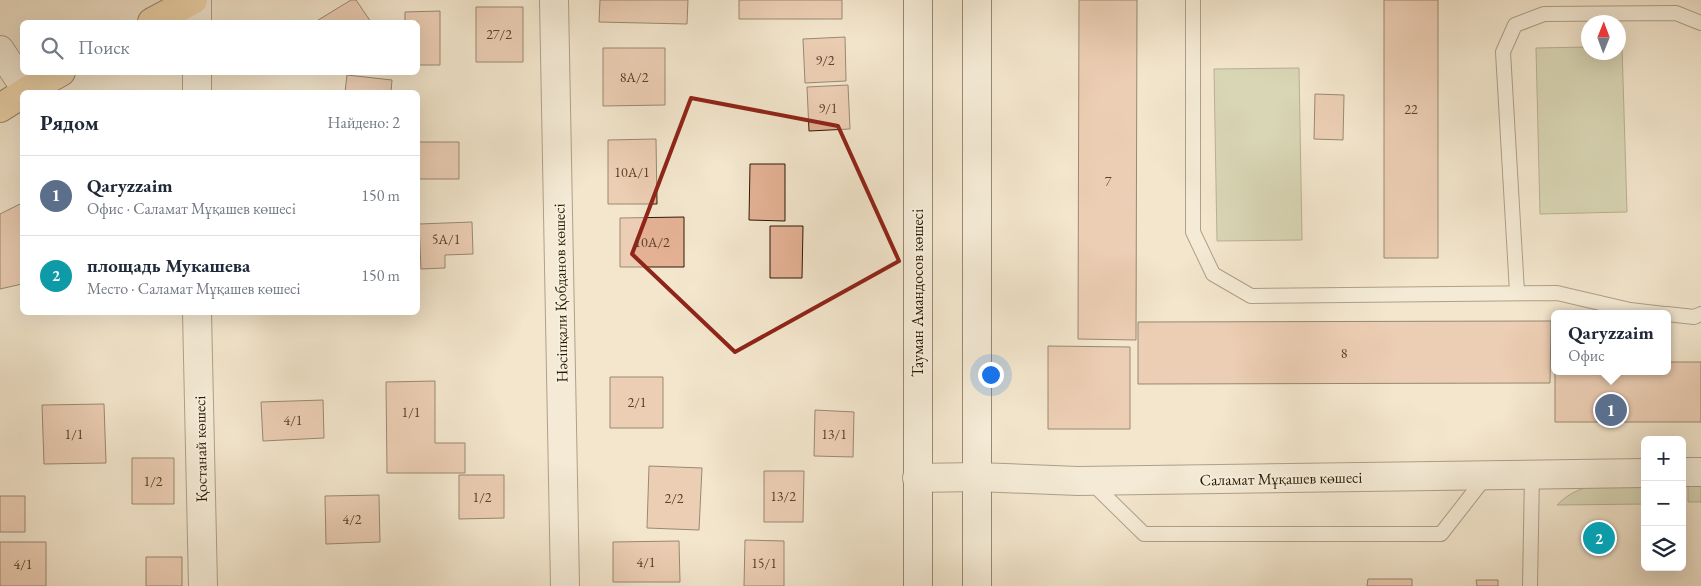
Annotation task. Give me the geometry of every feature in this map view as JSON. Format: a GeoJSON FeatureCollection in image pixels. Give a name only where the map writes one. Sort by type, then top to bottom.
{"type":"FeatureCollection","features":[{"type":"Feature","properties":{"kind":"main road"},"geometry":{"type":"LineString","coordinates":[[156,20],[195,0]]}},
{"type":"Feature","properties":{"kind":"main road"},"geometry":{"type":"LineString","coordinates":[[30,90],[56,75]]}},
{"type":"Feature","properties":{"kind":"main road"},"geometry":{"type":"LineString","coordinates":[[0,108],[20,96]]}},
{"type":"Feature","properties":{"kind":"street"},"geometry":{"type":"LineString","coordinates":[[195,0],[197,20]]}},
{"type":"Feature","properties":{"kind":"street","name":"Нәсіпқали Қобданов көшесі"},"geometry":{"type":"LineString","coordinates":[[554,0],[565,586]]}},
{"type":"Feature","properties":{"kind":"street","name":"Тауман Амандосов көшесі"},"geometry":{"type":"LineString","coordinates":[[918,0],[918,586]]}},
{"type":"Feature","properties":{"kind":"street"},"geometry":{"type":"LineString","coordinates":[[976,0],[977,586]]}},
{"type":"Feature","properties":{"kind":"street"},"geometry":{"type":"LineString","coordinates":[[0,50],[23,90]]}},
{"type":"Feature","properties":{"kind":"street"},"geometry":{"type":"LineString","coordinates":[[197,75],[197,90]]}},
{"type":"Feature","properties":{"kind":"street","name":"Қостанай көшесі"},"geometry":{"type":"LineString","coordinates":[[197,315],[203,586]]}},
{"type":"Feature","properties":{"kind":"street"},"geometry":{"type":"LineString","coordinates":[[1686,472],[1701,472]]}},
{"type":"Feature","properties":{"kind":"street","name":"Саламат Мұқашев көшесі"},"geometry":{"type":"LineString","coordinates":[[917,478],[977,477],[1091,481],[1641,473]]}},
{"type":"Feature","properties":{"kind":"lane"},"geometry":{"type":"LineString","coordinates":[[1193,0],[1193,232],[1213,274],[1251,296],[1556,293],[1630,310]]}},
{"type":"Feature","properties":{"kind":"lane"},"geometry":{"type":"LineString","coordinates":[[1517,292],[1503,52],[1515,25],[1544,14],[1676,13],[1701,23]]}},
{"type":"Feature","properties":{"kind":"lane"},"geometry":{"type":"LineString","coordinates":[[1671,315],[1694,317],[1701,314]]}},
{"type":"Feature","properties":{"kind":"lane"},"geometry":{"type":"LineString","coordinates":[[1091,481],[1144,534],[1441,534],[1488,475]]}},
{"type":"Feature","properties":{"kind":"lane"},"geometry":{"type":"LineString","coordinates":[[1530,586],[1532,475]]}},
{"type":"Feature","properties":{"kind":"highlighted area"},"geometry":{"type":"Polygon","coordinates":[[[691,98],[838,126],[899,261],[735,352],[632,254],[691,98]]]}},
{"type":"Feature","properties":{"kind":"green space"},"geometry":{"type":"Polygon","coordinates":[[[1581,47],[1581,60],[1622,60],[1627,212],[1540,214],[1536,48],[1581,47]]]}},
{"type":"Feature","properties":{"kind":"green space"},"geometry":{"type":"Polygon","coordinates":[[[1299,68],[1302,240],[1217,241],[1214,69],[1299,68]]]}},
{"type":"Feature","properties":{"kind":"green space"},"geometry":{"type":"Polygon","coordinates":[[[1688,482],[1701,482],[1701,502],[1688,502],[1688,482]]]}},
{"type":"Feature","properties":{"kind":"green space"},"geometry":{"type":"Polygon","coordinates":[[[1641,483],[1641,504],[1557,505],[1576,491],[1587,487],[1641,483]]]}},
{"type":"Feature","properties":{"kind":"building"},"geometry":{"type":"Polygon","coordinates":[[[351,0],[356,0],[370,20],[318,20],[351,0]]]}},
{"type":"Feature","properties":{"kind":"building"},"geometry":{"type":"Polygon","coordinates":[[[600,0],[688,0],[687,24],[599,22],[600,0]]]}},
{"type":"Feature","properties":{"kind":"building"},"geometry":{"type":"Polygon","coordinates":[[[739,0],[842,0],[842,19],[739,19],[739,0]]]}},
{"type":"Feature","properties":{"kind":"building"},"geometry":{"type":"Polygon","coordinates":[[[1079,0],[1137,0],[1136,340],[1078,339],[1079,0]]]}},
{"type":"Feature","properties":{"kind":"building"},"geometry":{"type":"Polygon","coordinates":[[[1384,0],[1438,0],[1438,258],[1384,258],[1384,0]]]}},
{"type":"Feature","properties":{"kind":"building"},"geometry":{"type":"Polygon","coordinates":[[[476,7],[523,7],[523,62],[476,62],[476,7]]]}},
{"type":"Feature","properties":{"kind":"building"},"geometry":{"type":"Polygon","coordinates":[[[440,11],[440,65],[420,65],[420,20],[405,20],[405,12],[440,11]]]}},
{"type":"Feature","properties":{"kind":"building"},"geometry":{"type":"Polygon","coordinates":[[[845,37],[846,81],[805,83],[803,39],[845,37]]]}},
{"type":"Feature","properties":{"kind":"building"},"geometry":{"type":"Polygon","coordinates":[[[603,48],[665,48],[665,105],[603,106],[603,48]]]}},
{"type":"Feature","properties":{"kind":"building"},"geometry":{"type":"Polygon","coordinates":[[[347,75],[392,80],[391,90],[345,90],[347,75]]]}},
{"type":"Feature","properties":{"kind":"building"},"geometry":{"type":"Polygon","coordinates":[[[848,85],[850,129],[809,131],[807,87],[848,85]]]}},
{"type":"Feature","properties":{"kind":"building"},"geometry":{"type":"Polygon","coordinates":[[[1315,94],[1344,95],[1343,140],[1314,139],[1315,94]]]}},
{"type":"Feature","properties":{"kind":"building"},"geometry":{"type":"Polygon","coordinates":[[[656,139],[657,204],[608,204],[608,140],[656,139]]]}},
{"type":"Feature","properties":{"kind":"building"},"geometry":{"type":"Polygon","coordinates":[[[420,142],[459,142],[459,179],[420,179],[420,142]]]}},
{"type":"Feature","properties":{"kind":"building"},"geometry":{"type":"Polygon","coordinates":[[[750,164],[785,164],[785,221],[749,220],[750,164]]]}},
{"type":"Feature","properties":{"kind":"building"},"geometry":{"type":"Polygon","coordinates":[[[20,204],[20,284],[0,289],[0,214],[20,204]]]}},
{"type":"Feature","properties":{"kind":"building"},"geometry":{"type":"Polygon","coordinates":[[[684,217],[684,267],[620,267],[620,218],[684,217]]]}},
{"type":"Feature","properties":{"kind":"building"},"geometry":{"type":"Polygon","coordinates":[[[472,222],[473,254],[445,255],[445,268],[421,269],[420,224],[472,222]]]}},
{"type":"Feature","properties":{"kind":"building"},"geometry":{"type":"Polygon","coordinates":[[[770,226],[803,226],[802,278],[770,278],[770,226]]]}},
{"type":"Feature","properties":{"kind":"building"},"geometry":{"type":"Polygon","coordinates":[[[1551,321],[1550,383],[1138,384],[1138,322],[1551,321]]]}},
{"type":"Feature","properties":{"kind":"building"},"geometry":{"type":"Polygon","coordinates":[[[1048,346],[1130,347],[1130,429],[1048,429],[1048,346]]]}},
{"type":"Feature","properties":{"kind":"building"},"geometry":{"type":"Polygon","coordinates":[[[1671,362],[1701,362],[1701,422],[1555,422],[1555,375],[1671,375],[1671,362]]]}},
{"type":"Feature","properties":{"kind":"building"},"geometry":{"type":"Polygon","coordinates":[[[610,377],[663,377],[663,428],[610,428],[610,377]]]}},
{"type":"Feature","properties":{"kind":"building"},"geometry":{"type":"Polygon","coordinates":[[[435,381],[435,443],[465,443],[465,473],[387,473],[386,382],[435,381]]]}},
{"type":"Feature","properties":{"kind":"building"},"geometry":{"type":"Polygon","coordinates":[[[323,400],[324,438],[263,441],[261,402],[323,400]]]}},
{"type":"Feature","properties":{"kind":"building"},"geometry":{"type":"Polygon","coordinates":[[[104,404],[106,463],[44,464],[42,405],[104,404]]]}},
{"type":"Feature","properties":{"kind":"building"},"geometry":{"type":"Polygon","coordinates":[[[815,410],[854,412],[853,457],[814,456],[815,410]]]}},
{"type":"Feature","properties":{"kind":"building"},"geometry":{"type":"Polygon","coordinates":[[[132,458],[174,458],[174,504],[132,504],[132,458]]]}},
{"type":"Feature","properties":{"kind":"building"},"geometry":{"type":"Polygon","coordinates":[[[649,466],[702,468],[699,530],[647,528],[649,466]]]}},
{"type":"Feature","properties":{"kind":"building"},"geometry":{"type":"Polygon","coordinates":[[[764,471],[804,471],[803,522],[764,522],[764,471]]]}},
{"type":"Feature","properties":{"kind":"building"},"geometry":{"type":"Polygon","coordinates":[[[459,475],[504,475],[504,518],[459,519],[459,475]]]}},
{"type":"Feature","properties":{"kind":"building"},"geometry":{"type":"Polygon","coordinates":[[[379,495],[380,542],[326,544],[325,496],[379,495]]]}},
{"type":"Feature","properties":{"kind":"building"},"geometry":{"type":"Polygon","coordinates":[[[0,496],[25,496],[25,532],[0,532],[0,496]]]}},
{"type":"Feature","properties":{"kind":"building"},"geometry":{"type":"Polygon","coordinates":[[[745,540],[784,541],[784,586],[744,586],[745,540]]]}},
{"type":"Feature","properties":{"kind":"building"},"geometry":{"type":"Polygon","coordinates":[[[679,541],[680,582],[613,582],[613,542],[679,541]]]}},
{"type":"Feature","properties":{"kind":"building"},"geometry":{"type":"Polygon","coordinates":[[[0,542],[46,542],[46,586],[0,586],[0,542]]]}},
{"type":"Feature","properties":{"kind":"building"},"geometry":{"type":"Polygon","coordinates":[[[146,557],[182,557],[182,586],[146,586],[146,557]]]}},
{"type":"Feature","properties":{"kind":"building"},"geometry":{"type":"Polygon","coordinates":[[[1368,579],[1412,579],[1412,586],[1367,586],[1368,579]]]}},
{"type":"Feature","properties":{"kind":"building"},"geometry":{"type":"Polygon","coordinates":[[[1476,580],[1498,580],[1498,586],[1477,586],[1476,580]]]}},
{"type":"Feature","properties":{"kind":"place","name":"Qaryzzaim"},"geometry":{"type":"Point","coordinates":[1611,410]}},
{"type":"Feature","properties":{"kind":"place","name":"площадь Мукашева"},"geometry":{"type":"Point","coordinates":[1599,538]}}]}
